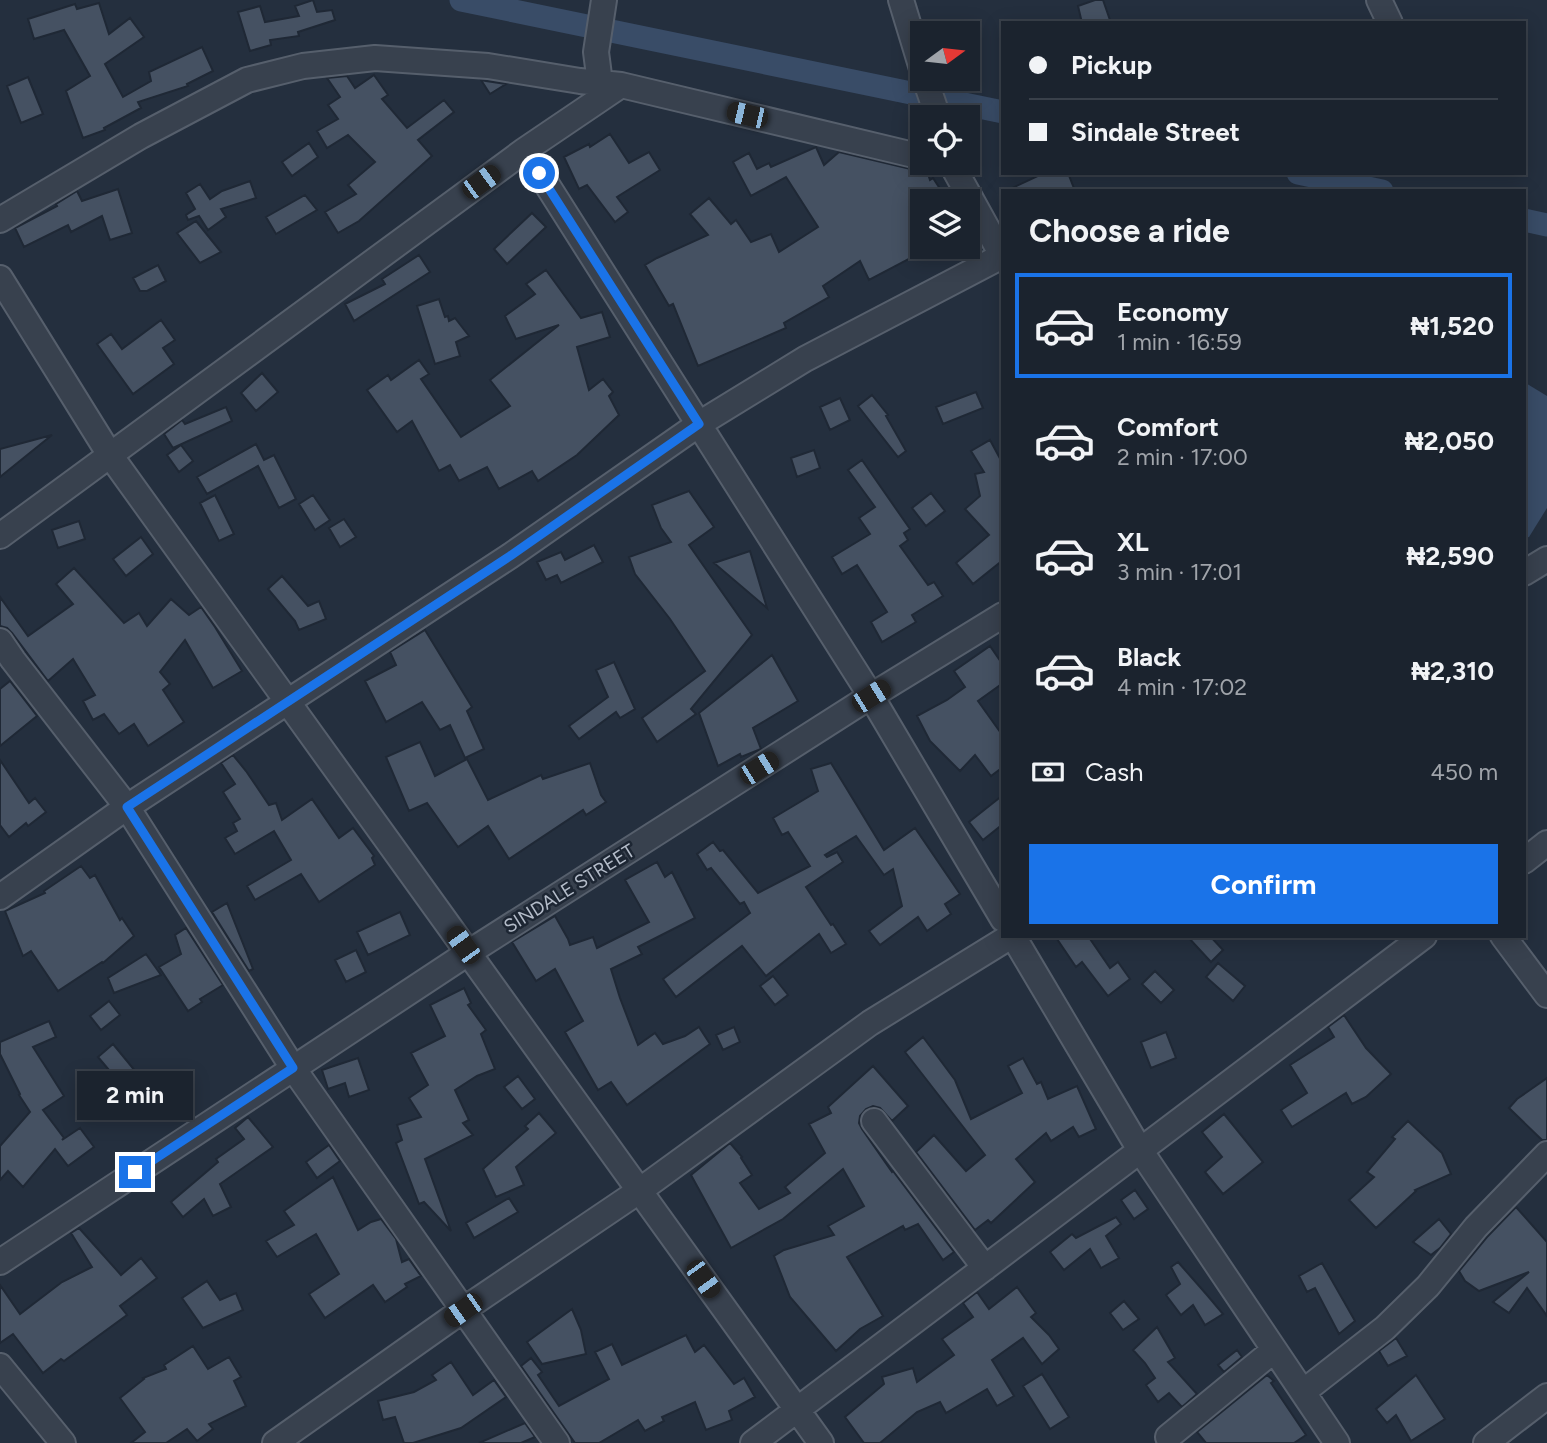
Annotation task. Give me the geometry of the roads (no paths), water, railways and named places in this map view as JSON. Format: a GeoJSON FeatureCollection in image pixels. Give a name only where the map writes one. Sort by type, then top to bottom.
{"type":"FeatureCollection","features":[{"type":"Feature","properties":{"kind":"street"},"geometry":{"type":"LineString","coordinates":[[604,0],[596,52],[611,84]]}},
{"type":"Feature","properties":{"kind":"street"},"geometry":{"type":"LineString","coordinates":[[901,0],[910,29]]}},
{"type":"Feature","properties":{"kind":"street"},"geometry":{"type":"LineString","coordinates":[[1378,0],[1389,21]]}},
{"type":"Feature","properties":{"kind":"street"},"geometry":{"type":"LineString","coordinates":[[0,220],[141,136],[247,80],[303,66],[375,58],[488,66],[611,84],[910,154]]}},
{"type":"Feature","properties":{"kind":"street"},"geometry":{"type":"LineString","coordinates":[[0,536],[611,84]]}},
{"type":"Feature","properties":{"kind":"street"},"geometry":{"type":"LineString","coordinates":[[525,150],[871,696],[1001,916]]}},
{"type":"Feature","properties":{"kind":"street"},"geometry":{"type":"LineString","coordinates":[[956,175],[1001,254]]}},
{"type":"Feature","properties":{"kind":"street"},"geometry":{"type":"LineString","coordinates":[[0,897],[127,807],[510,556],[699,424],[805,359],[1001,257]]}},
{"type":"Feature","properties":{"kind":"street"},"geometry":{"type":"LineString","coordinates":[[0,278],[110,455],[821,1443]]}},
{"type":"Feature","properties":{"kind":"street"},"geometry":{"type":"LineString","coordinates":[[1526,572],[1547,559]]}},
{"type":"Feature","properties":{"kind":"street","name":"SINDALE STREET"},"geometry":{"type":"LineString","coordinates":[[0,1262],[468,953],[1001,616]]}},
{"type":"Feature","properties":{"kind":"street"},"geometry":{"type":"LineString","coordinates":[[0,641],[127,807],[293,1068],[557,1443]]}},
{"type":"Feature","properties":{"kind":"street"},"geometry":{"type":"LineString","coordinates":[[1526,859],[1547,844]]}},
{"type":"Feature","properties":{"kind":"street"},"geometry":{"type":"LineString","coordinates":[[287,1440],[463,1310],[639,1191],[870,1023],[1009,938]]}},
{"type":"Feature","properties":{"kind":"street"},"geometry":{"type":"LineString","coordinates":[[1013,938],[1140,1150],[1337,1443]]}},
{"type":"Feature","properties":{"kind":"street"},"geometry":{"type":"LineString","coordinates":[[752,1443],[1421,938]]}},
{"type":"Feature","properties":{"kind":"street"},"geometry":{"type":"LineString","coordinates":[[1504,938],[1547,995]]}},
{"type":"Feature","properties":{"kind":"street"},"geometry":{"type":"LineString","coordinates":[[874,1121],[985,1268]]}},
{"type":"Feature","properties":{"kind":"street"},"geometry":{"type":"LineString","coordinates":[[1303,1392],[1385,1328],[1428,1286],[1476,1227],[1547,1154]]}},
{"type":"Feature","properties":{"kind":"street"},"geometry":{"type":"LineString","coordinates":[[1168,1437],[1274,1350]]}},
{"type":"Feature","properties":{"kind":"street"},"geometry":{"type":"LineString","coordinates":[[0,1366],[63,1443]]}},
{"type":"Feature","properties":{"kind":"street"},"geometry":{"type":"LineString","coordinates":[[1486,1443],[1547,1396]]}},
{"type":"Feature","properties":{"kind":"water"},"geometry":{"type":"Polygon","coordinates":[[[1526,383],[1547,396],[1547,508],[1526,538],[1526,383]]]}},
{"type":"Feature","properties":{"kind":"waterway"},"geometry":{"type":"LineString","coordinates":[[461,0],[1001,112]]}},
{"type":"Feature","properties":{"kind":"waterway"},"geometry":{"type":"LineString","coordinates":[[1307,175],[1373,189]]}},
{"type":"Feature","properties":{"kind":"waterway"},"geometry":{"type":"LineString","coordinates":[[1526,220],[1547,225]]}}]}
